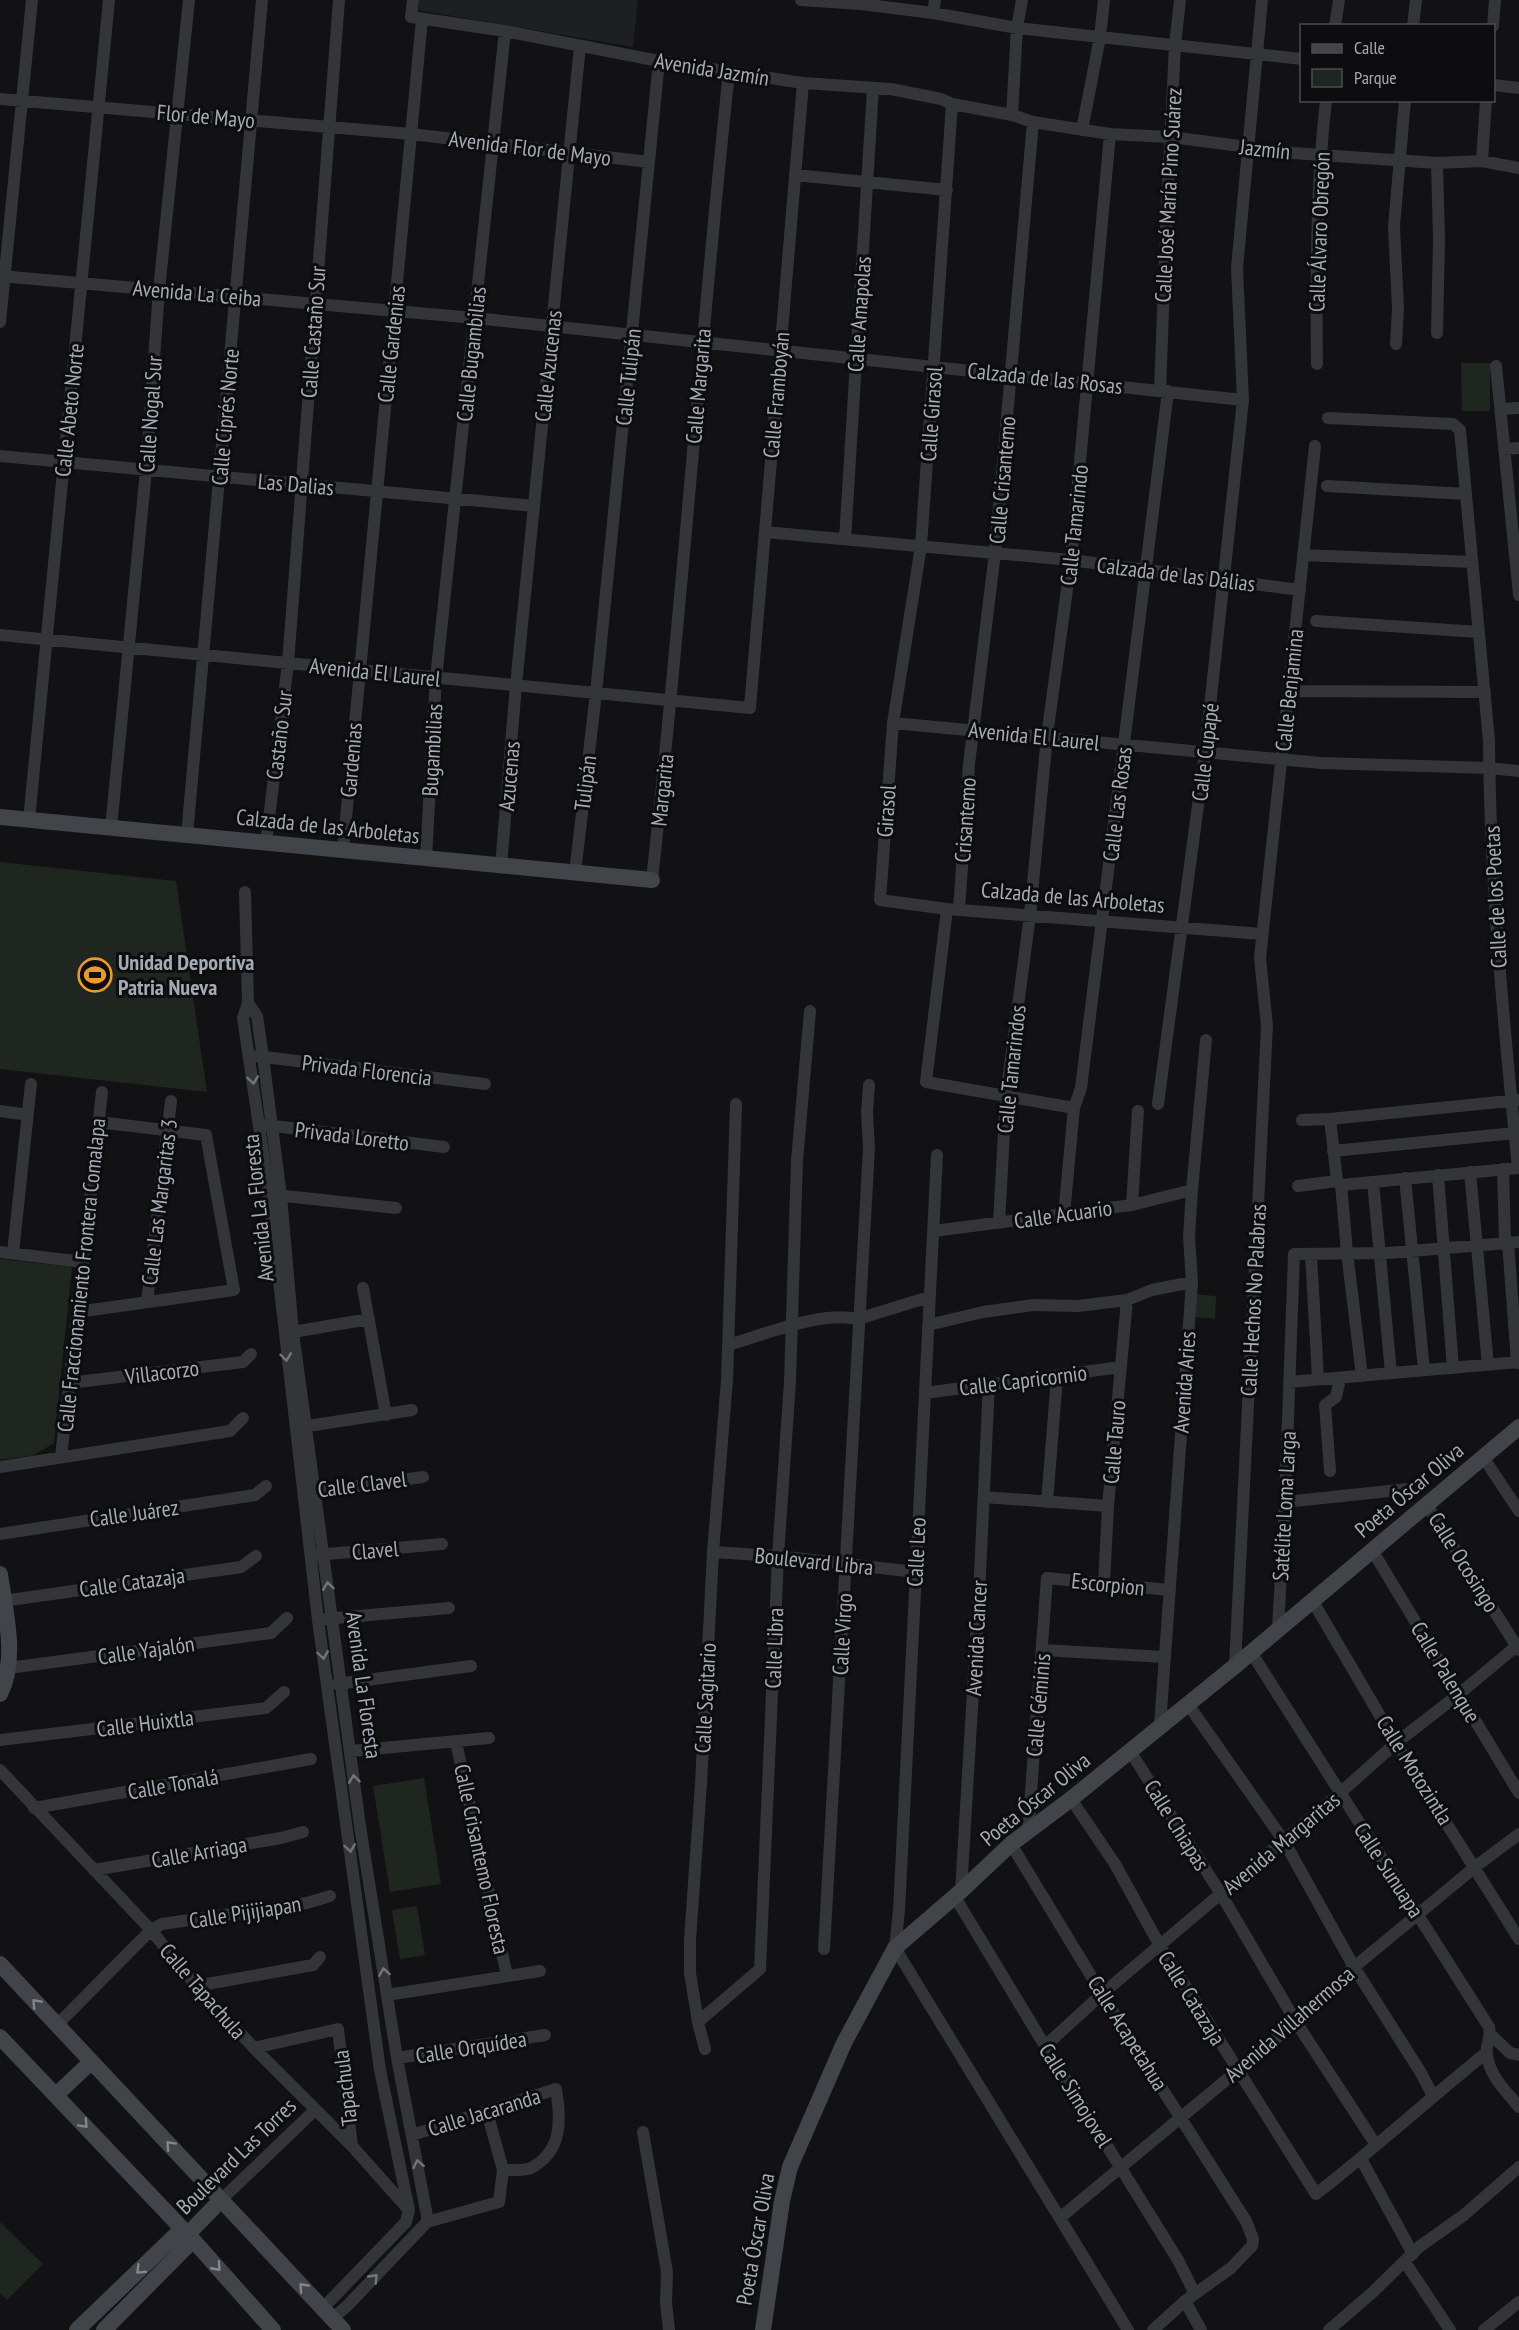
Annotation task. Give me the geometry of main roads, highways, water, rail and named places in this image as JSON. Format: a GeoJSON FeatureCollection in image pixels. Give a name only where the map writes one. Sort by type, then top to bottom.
{"type":"FeatureCollection","features":[{"type":"Feature","properties":{"kind":"place","name":"Unidad Deportiva Patria Nueva"},"geometry":{"type":"Point","coordinates":[95,975]}}]}
